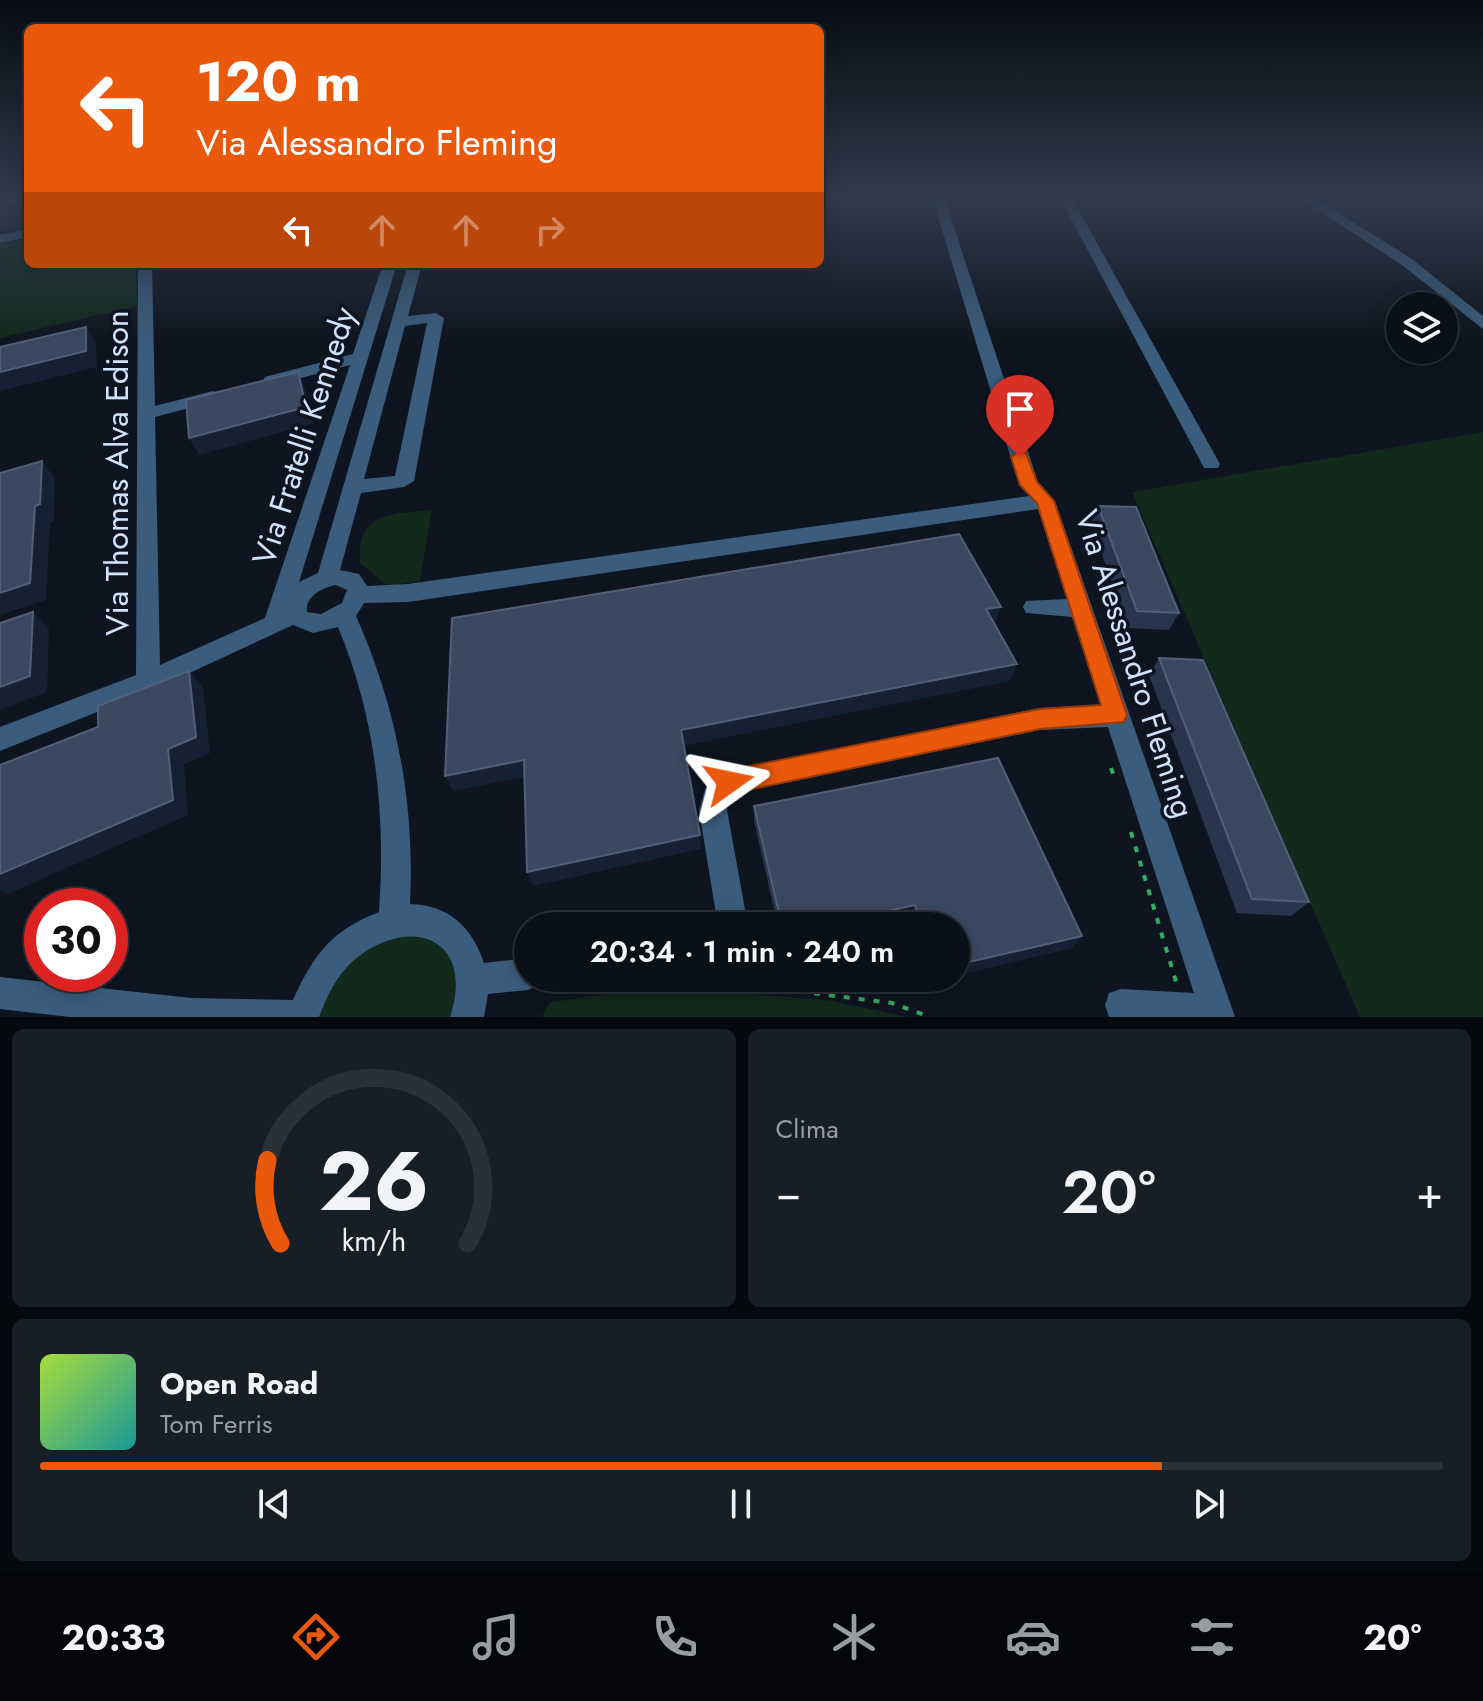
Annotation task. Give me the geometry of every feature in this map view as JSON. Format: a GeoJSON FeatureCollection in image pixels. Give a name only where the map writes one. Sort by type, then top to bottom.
{"type":"FeatureCollection","features":[{"type":"Feature","properties":{"kind":"street","name":"Via Alessandro Fleming"},"geometry":{"type":"LineString","coordinates":[[954,247],[1029,485],[1045,501],[1217,1014]]}},
{"type":"Feature","properties":{"kind":"street"},"geometry":{"type":"LineString","coordinates":[[1093,247],[1211,464]]}},
{"type":"Feature","properties":{"kind":"street"},"geometry":{"type":"LineString","coordinates":[[1384,247],[1407,262],[1483,324]]}},
{"type":"Feature","properties":{"kind":"street","name":"Via Thomas Alva Edison"},"geometry":{"type":"LineString","coordinates":[[145,268],[148,681]]}},
{"type":"Feature","properties":{"kind":"street","name":"Via Fratelli Kennedy"},"geometry":{"type":"LineString","coordinates":[[274,626],[389,268]]}},
{"type":"Feature","properties":{"kind":"street","name":"Via Fratelli Kennedy"},"geometry":{"type":"LineString","coordinates":[[327,578],[414,268]]}},
{"type":"Feature","properties":{"kind":"street"},"geometry":{"type":"LineString","coordinates":[[353,487],[404,481],[436,318],[399,322]]}},
{"type":"Feature","properties":{"kind":"street"},"geometry":{"type":"LineString","coordinates":[[146,414],[360,357]]}},
{"type":"Feature","properties":{"kind":"street"},"geometry":{"type":"LineString","coordinates":[[394,921],[398,875],[392,766],[351,605],[358,589],[351,580],[327,578],[307,588],[295,603],[296,614],[304,621],[323,623],[351,605],[408,593],[1045,501]]}},
{"type":"Feature","properties":{"kind":"street"},"geometry":{"type":"LineString","coordinates":[[1034,607],[1081,608]]}},
{"type":"Feature","properties":{"kind":"street"},"geometry":{"type":"LineString","coordinates":[[0,739],[148,681],[296,614]]}},
{"type":"Feature","properties":{"kind":"street"},"geometry":{"type":"LineString","coordinates":[[731,912],[713,810],[717,791],[729,782],[1040,719],[1116,715]]}},
{"type":"Feature","properties":{"kind":"street"},"geometry":{"type":"LineString","coordinates":[[0,993],[191,1014],[299,1017],[319,977],[341,950],[374,927],[402,919],[435,922],[455,936],[471,964],[473,980],[467,1017]]}},
{"type":"Feature","properties":{"kind":"street"},"geometry":{"type":"LineString","coordinates":[[473,980],[514,976]]}},
{"type":"Feature","properties":{"kind":"street"},"geometry":{"type":"LineString","coordinates":[[1121,1005],[1217,1014]]}},
{"type":"Feature","properties":{"kind":"path"},"geometry":{"type":"LineString","coordinates":[[803,992],[892,1003],[930,1017]]}},
{"type":"Feature","properties":{"kind":"green space"},"geometry":{"type":"Polygon","coordinates":[[[0,247],[24,247],[24,268],[136,268],[137,306],[0,338],[0,247]]]}},
{"type":"Feature","properties":{"kind":"green space"},"geometry":{"type":"Polygon","coordinates":[[[1483,432],[1483,1017],[1360,1017],[1132,492],[1483,432]]]}},
{"type":"Feature","properties":{"kind":"green space"},"geometry":{"type":"Polygon","coordinates":[[[432,510],[420,581],[388,586],[360,563],[360,546],[371,524],[391,515],[432,510]]]}},
{"type":"Feature","properties":{"kind":"green space"},"geometry":{"type":"Polygon","coordinates":[[[424,930],[446,948],[457,966],[459,988],[456,1017],[312,1017],[336,967],[364,942],[424,930]]]}},
{"type":"Feature","properties":{"kind":"green space"},"geometry":{"type":"Polygon","coordinates":[[[719,992],[827,1000],[909,1017],[542,1017],[550,1002],[618,993],[719,992]]]}},
{"type":"Feature","properties":{"kind":"building"},"geometry":{"type":"Polygon","coordinates":[[[86,327],[86,351],[0,372],[0,347],[86,327]]]}},
{"type":"Feature","properties":{"kind":"building"},"geometry":{"type":"Polygon","coordinates":[[[298,372],[306,407],[189,438],[186,400],[298,372]]]}},
{"type":"Feature","properties":{"kind":"building"},"geometry":{"type":"Polygon","coordinates":[[[42,461],[40,504],[35,506],[30,583],[0,593],[0,473],[42,461]]]}},
{"type":"Feature","properties":{"kind":"building"},"geometry":{"type":"Polygon","coordinates":[[[1098,506],[1136,507],[1179,613],[1137,611],[1098,506]]]}},
{"type":"Feature","properties":{"kind":"building"},"geometry":{"type":"Polygon","coordinates":[[[959,534],[1001,607],[986,609],[1017,664],[681,730],[700,835],[527,872],[524,760],[445,776],[452,618],[959,534]]]}},
{"type":"Feature","properties":{"kind":"building"},"geometry":{"type":"Polygon","coordinates":[[[33,612],[30,676],[0,687],[0,623],[33,612]]]}},
{"type":"Feature","properties":{"kind":"building"},"geometry":{"type":"Polygon","coordinates":[[[1159,658],[1203,660],[1309,902],[1252,899],[1159,658]]]}},
{"type":"Feature","properties":{"kind":"building"},"geometry":{"type":"Polygon","coordinates":[[[189,671],[196,737],[168,749],[173,800],[0,874],[0,765],[98,727],[98,706],[189,671]]]}},
{"type":"Feature","properties":{"kind":"building"},"geometry":{"type":"Polygon","coordinates":[[[998,758],[1082,936],[970,962],[970,912],[918,912],[915,905],[883,912],[779,912],[754,806],[998,758]]]}},
{"type":"Feature","properties":{"kind":"route"},"geometry":{"type":"LineString","coordinates":[[729,782],[1040,719],[1116,715],[1045,501],[1029,485],[1020,457]]}}]}
